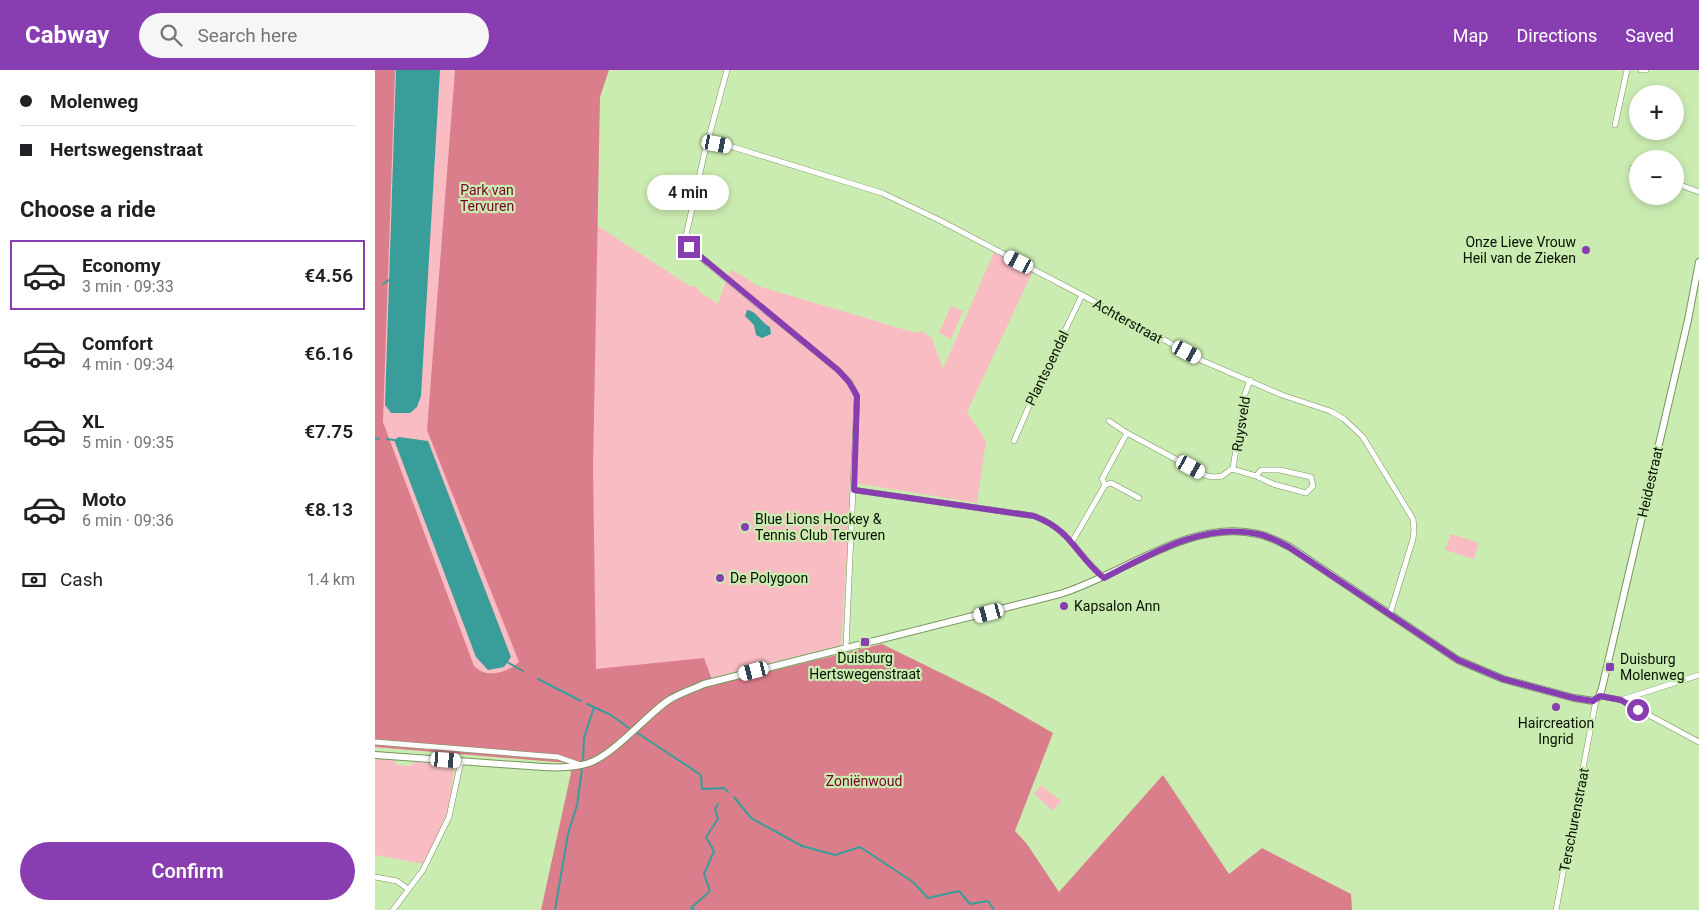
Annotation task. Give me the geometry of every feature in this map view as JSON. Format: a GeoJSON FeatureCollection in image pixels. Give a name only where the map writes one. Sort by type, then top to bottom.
{"type":"FeatureCollection","features":[{"type":"Feature","properties":{"kind":"street"},"geometry":{"type":"LineString","coordinates":[[727,70],[708,143],[686,244],[838,370],[849,382],[857,396],[847,648]]}},
{"type":"Feature","properties":{"kind":"street"},"geometry":{"type":"LineString","coordinates":[[1615,125],[1627,70]]}},
{"type":"Feature","properties":{"kind":"street"},"geometry":{"type":"LineString","coordinates":[[1641,70],[1646,70]]}},
{"type":"Feature","properties":{"kind":"street","name":"Achterstraat"},"geometry":{"type":"LineString","coordinates":[[708,143],[733,147],[882,193],[939,220],[1083,295],[1203,361],[1282,394],[1330,411],[1350,424],[1366,441],[1409,510],[1414,523],[1413,540],[1390,614]]}},
{"type":"Feature","properties":{"kind":"street"},"geometry":{"type":"LineString","coordinates":[[1684,186],[1699,192]]}},
{"type":"Feature","properties":{"kind":"street","name":"Heidestraat"},"geometry":{"type":"LineString","coordinates":[[1598,698],[1688,320],[1699,262]]}},
{"type":"Feature","properties":{"kind":"street","name":"Plantsoendal"},"geometry":{"type":"LineString","coordinates":[[1014,441],[1083,295]]}},
{"type":"Feature","properties":{"kind":"street","name":"Ruysveld"},"geometry":{"type":"LineString","coordinates":[[1109,421],[1207,476],[1222,476],[1232,469],[1235,460],[1245,397],[1250,380]]}},
{"type":"Feature","properties":{"kind":"street"},"geometry":{"type":"LineString","coordinates":[[1105,485],[1102,479],[1127,432]]}},
{"type":"Feature","properties":{"kind":"street"},"geometry":{"type":"LineString","coordinates":[[1232,469],[1256,476],[1273,484],[1306,493],[1313,486],[1311,477],[1280,470],[1261,470],[1256,476]]}},
{"type":"Feature","properties":{"kind":"street"},"geometry":{"type":"LineString","coordinates":[[1072,542],[1105,485],[1111,483],[1139,498]]}},
{"type":"Feature","properties":{"kind":"street"},"geometry":{"type":"LineString","coordinates":[[854,490],[1034,516],[1050,522],[1063,532],[1104,578]]}},
{"type":"Feature","properties":{"kind":"street"},"geometry":{"type":"LineString","coordinates":[[375,755],[561,768],[581,765],[592,762],[608,752],[653,712],[675,696],[704,684],[1060,594],[1104,578],[1178,542],[1216,533],[1243,531],[1260,534],[1289,547],[1458,660],[1480,671],[1574,698],[1591,701],[1598,698],[1621,700],[1699,675]]}},
{"type":"Feature","properties":{"kind":"street","name":"Terschurenstraat"},"geometry":{"type":"LineString","coordinates":[[1556,910],[1598,698]]}},
{"type":"Feature","properties":{"kind":"street"},"geometry":{"type":"LineString","coordinates":[[1621,700],[1699,742]]}},
{"type":"Feature","properties":{"kind":"street"},"geometry":{"type":"LineString","coordinates":[[375,742],[558,757],[581,765]]}},
{"type":"Feature","properties":{"kind":"street"},"geometry":{"type":"LineString","coordinates":[[393,910],[427,864],[449,817],[461,761]]}},
{"type":"Feature","properties":{"kind":"street"},"geometry":{"type":"LineString","coordinates":[[375,877],[397,881],[408,889]]}},
{"type":"Feature","properties":{"kind":"green space","name":"Park van Tervuren"},"geometry":{"type":"Polygon","coordinates":[[[375,70],[605,70],[598,94],[598,226],[691,287],[694,285],[700,292],[718,304],[727,277],[732,270],[758,286],[916,333],[921,331],[932,338],[943,369],[994,252],[1033,271],[967,412],[986,441],[977,503],[849,482],[850,511],[841,645],[703,680],[563,762],[375,747],[375,70]]]}},
{"type":"Feature","properties":{"kind":"green space","name":"Zoniënwoud"},"geometry":{"type":"Polygon","coordinates":[[[375,70],[395,70],[383,422],[474,666],[485,672],[496,673],[502,672],[519,662],[427,430],[455,70],[609,70],[600,97],[593,469],[596,669],[704,658],[714,685],[882,644],[990,697],[1053,733],[1015,831],[1027,844],[1059,892],[1163,775],[1229,874],[1262,848],[1351,894],[1352,910],[541,910],[571,773],[568,763],[375,747],[375,70]]]}},
{"type":"Feature","properties":{"kind":"green space"},"geometry":{"type":"Polygon","coordinates":[[[951,306],[963,311],[951,339],[939,333],[951,306]]]}},
{"type":"Feature","properties":{"kind":"green space"},"geometry":{"type":"Polygon","coordinates":[[[1451,534],[1479,543],[1474,559],[1445,550],[1451,534]]]}},
{"type":"Feature","properties":{"kind":"green space"},"geometry":{"type":"Polygon","coordinates":[[[375,758],[394,760],[397,765],[411,766],[414,762],[454,765],[450,807],[424,864],[375,855],[375,758]]]}},
{"type":"Feature","properties":{"kind":"green space"},"geometry":{"type":"Polygon","coordinates":[[[1041,785],[1061,801],[1053,811],[1034,794],[1041,785]]]}},
{"type":"Feature","properties":{"kind":"water"},"geometry":{"type":"Polygon","coordinates":[[[396,70],[440,70],[421,396],[417,407],[410,413],[391,413],[385,405],[396,70]]]}},
{"type":"Feature","properties":{"kind":"water"},"geometry":{"type":"Polygon","coordinates":[[[747,310],[754,313],[770,327],[771,334],[762,338],[756,335],[754,325],[745,316],[747,310]]]}},
{"type":"Feature","properties":{"kind":"water"},"geometry":{"type":"Polygon","coordinates":[[[399,437],[428,441],[511,657],[504,667],[488,670],[476,657],[394,440],[399,437]]]}},
{"type":"Feature","properties":{"kind":"waterway"},"geometry":{"type":"LineString","coordinates":[[383,284],[389,280]]}},
{"type":"Feature","properties":{"kind":"waterway"},"geometry":{"type":"LineString","coordinates":[[375,438],[379,439]]}},
{"type":"Feature","properties":{"kind":"waterway"},"geometry":{"type":"LineString","coordinates":[[387,439],[394,440]]}},
{"type":"Feature","properties":{"kind":"waterway"},"geometry":{"type":"LineString","coordinates":[[507,662],[523,671]]}},
{"type":"Feature","properties":{"kind":"waterway"},"geometry":{"type":"LineString","coordinates":[[538,679],[581,701]]}},
{"type":"Feature","properties":{"kind":"waterway"},"geometry":{"type":"LineString","coordinates":[[587,704],[611,715],[629,728]]}},
{"type":"Feature","properties":{"kind":"waterway"},"geometry":{"type":"LineString","coordinates":[[583,761],[584,738],[594,707]]}},
{"type":"Feature","properties":{"kind":"waterway"},"geometry":{"type":"LineString","coordinates":[[636,732],[701,775],[702,789],[724,788],[728,792]]}},
{"type":"Feature","properties":{"kind":"waterway"},"geometry":{"type":"LineString","coordinates":[[555,910],[568,834],[577,805],[582,769]]}},
{"type":"Feature","properties":{"kind":"waterway"},"geometry":{"type":"LineString","coordinates":[[734,797],[751,818],[802,846],[835,855],[860,847],[913,882],[928,898],[959,891],[970,904],[988,901],[994,910]]}},
{"type":"Feature","properties":{"kind":"waterway"},"geometry":{"type":"LineString","coordinates":[[694,910],[691,908],[710,891],[704,874],[714,851],[706,837],[718,819],[715,809],[718,804]]}},
{"type":"Feature","properties":{"kind":"place","name":"Onze Lieve Vrouw Heil van de Zieken"},"geometry":{"type":"Point","coordinates":[1586,250]}},
{"type":"Feature","properties":{"kind":"place","name":"Blue Lions Hockey & Tennis Club Tervuren"},"geometry":{"type":"Point","coordinates":[745,527]}},
{"type":"Feature","properties":{"kind":"place","name":"De Polygoon"},"geometry":{"type":"Point","coordinates":[720,578]}},
{"type":"Feature","properties":{"kind":"place","name":"Kapsalon Ann"},"geometry":{"type":"Point","coordinates":[1064,606]}},
{"type":"Feature","properties":{"kind":"place","name":"Duisburg Hertswegenstraat"},"geometry":{"type":"Point","coordinates":[865,642]}},
{"type":"Feature","properties":{"kind":"place","name":"Duisburg Molenweg"},"geometry":{"type":"Point","coordinates":[1610,667]}},
{"type":"Feature","properties":{"kind":"place","name":"Haircreation Ingrid"},"geometry":{"type":"Point","coordinates":[1556,707]}},
{"type":"Feature","properties":{"kind":"route"},"geometry":{"type":"LineString","coordinates":[[689,247],[838,370],[849,382],[857,396],[854,490],[1034,516],[1050,522],[1063,532],[1104,578],[1178,542],[1216,533],[1243,531],[1260,534],[1289,547],[1458,660],[1480,671],[1574,698],[1593,701],[1600,696],[1621,700],[1638,710]]}}]}
